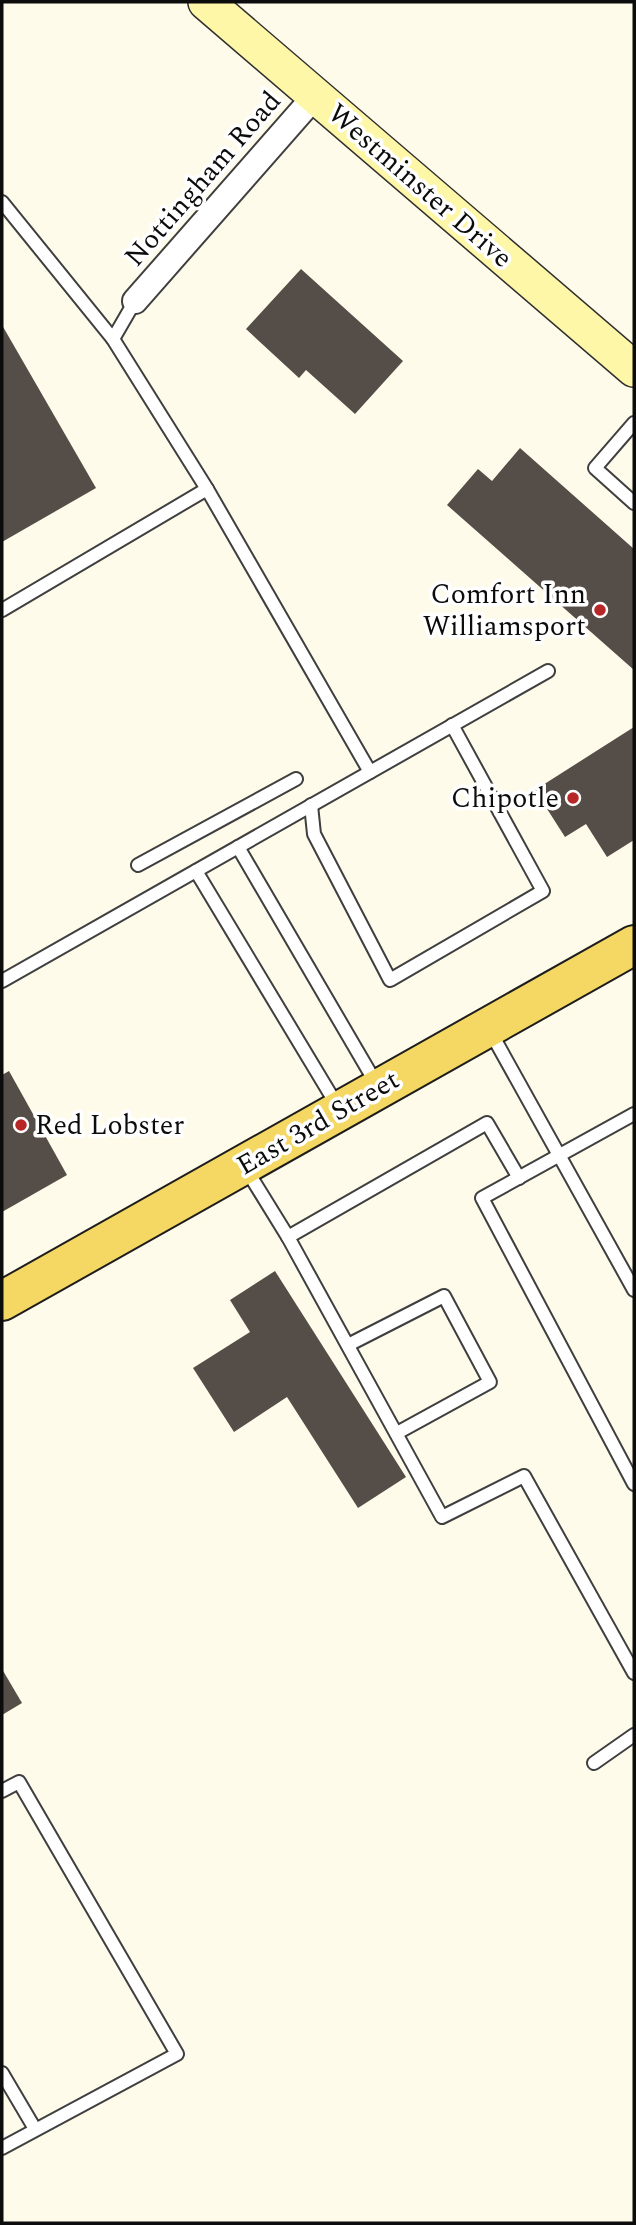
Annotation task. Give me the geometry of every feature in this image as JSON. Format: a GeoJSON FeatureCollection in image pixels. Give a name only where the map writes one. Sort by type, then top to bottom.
{"type":"FeatureCollection","features":[{"type":"Feature","properties":{"kind":"main road","name":"East 3rd Street"},"geometry":{"type":"LineString","coordinates":[[2,1301],[634,946]]}},
{"type":"Feature","properties":{"kind":"street","name":"Westminster Drive"},"geometry":{"type":"LineString","coordinates":[[206,2],[634,369]]}},
{"type":"Feature","properties":{"kind":"street","name":"Nottingham Road"},"geometry":{"type":"LineString","coordinates":[[135,302],[315,96]]}},
{"type":"Feature","properties":{"kind":"lane"},"geometry":{"type":"LineString","coordinates":[[2,202],[113,339],[207,489],[370,772]]}},
{"type":"Feature","properties":{"kind":"lane"},"geometry":{"type":"LineString","coordinates":[[113,339],[135,302]]}},
{"type":"Feature","properties":{"kind":"lane"},"geometry":{"type":"LineString","coordinates":[[634,423],[595,467],[634,503]]}},
{"type":"Feature","properties":{"kind":"lane"},"geometry":{"type":"LineString","coordinates":[[2,610],[207,489]]}},
{"type":"Feature","properties":{"kind":"lane"},"geometry":{"type":"LineString","coordinates":[[2,981],[548,671]]}},
{"type":"Feature","properties":{"kind":"lane"},"geometry":{"type":"LineString","coordinates":[[311,805],[314,834],[390,980],[543,891],[452,725]]}},
{"type":"Feature","properties":{"kind":"lane"},"geometry":{"type":"LineString","coordinates":[[138,865],[296,779]]}},
{"type":"Feature","properties":{"kind":"lane"},"geometry":{"type":"LineString","coordinates":[[238,847],[379,1088]]}},
{"type":"Feature","properties":{"kind":"lane"},"geometry":{"type":"LineString","coordinates":[[196,871],[340,1111]]}},
{"type":"Feature","properties":{"kind":"lane"},"geometry":{"type":"LineString","coordinates":[[488,1027],[634,1290]]}},
{"type":"Feature","properties":{"kind":"lane"},"geometry":{"type":"LineString","coordinates":[[634,1114],[482,1198],[630,1466],[634,1484]]}},
{"type":"Feature","properties":{"kind":"lane"},"geometry":{"type":"LineString","coordinates":[[288,1237],[486,1123],[519,1178]]}},
{"type":"Feature","properties":{"kind":"lane"},"geometry":{"type":"LineString","coordinates":[[243,1165],[288,1237],[442,1517],[524,1476],[634,1673]]}},
{"type":"Feature","properties":{"kind":"lane"},"geometry":{"type":"LineString","coordinates":[[348,1345],[444,1296],[491,1382],[397,1433]]}},
{"type":"Feature","properties":{"kind":"lane"},"geometry":{"type":"LineString","coordinates":[[594,1763],[634,1735]]}},
{"type":"Feature","properties":{"kind":"lane"},"geometry":{"type":"LineString","coordinates":[[2,1790],[19,1782],[177,2054],[2,2148]]}},
{"type":"Feature","properties":{"kind":"lane"},"geometry":{"type":"LineString","coordinates":[[2,2073],[35,2129]]}},
{"type":"Feature","properties":{"kind":"building"},"geometry":{"type":"Polygon","coordinates":[[[301,269],[403,361],[355,414],[306,370],[299,378],[246,329],[301,269]]]}},
{"type":"Feature","properties":{"kind":"building"},"geometry":{"type":"Polygon","coordinates":[[[2,325],[96,488],[2,542],[2,325]]]}},
{"type":"Feature","properties":{"kind":"building","name":"Comfort Inn Williamsport"},"geometry":{"type":"Polygon","coordinates":[[[520,448],[634,549],[634,670],[447,505],[478,469],[492,481],[520,448]]]}},
{"type":"Feature","properties":{"kind":"building"},"geometry":{"type":"Polygon","coordinates":[[[634,727],[634,840],[607,857],[586,824],[565,837],[535,790],[634,727]]]}},
{"type":"Feature","properties":{"kind":"building","name":"Red Lobster"},"geometry":{"type":"Polygon","coordinates":[[[9,1071],[67,1175],[2,1212],[2,1075],[9,1071]]]}},
{"type":"Feature","properties":{"kind":"building"},"geometry":{"type":"Polygon","coordinates":[[[275,1271],[406,1477],[358,1508],[287,1397],[234,1432],[193,1368],[250,1332],[230,1300],[275,1271]]]}},
{"type":"Feature","properties":{"kind":"building"},"geometry":{"type":"Polygon","coordinates":[[[2,1669],[22,1703],[2,1715],[2,1669]]]}},
{"type":"Feature","properties":{"kind":"place","name":"Comfort Inn Williamsport"},"geometry":{"type":"Point","coordinates":[600,610]}},
{"type":"Feature","properties":{"kind":"place","name":"Chipotle"},"geometry":{"type":"Point","coordinates":[573,798]}},
{"type":"Feature","properties":{"kind":"place","name":"Red Lobster"},"geometry":{"type":"Point","coordinates":[21,1125]}}]}
